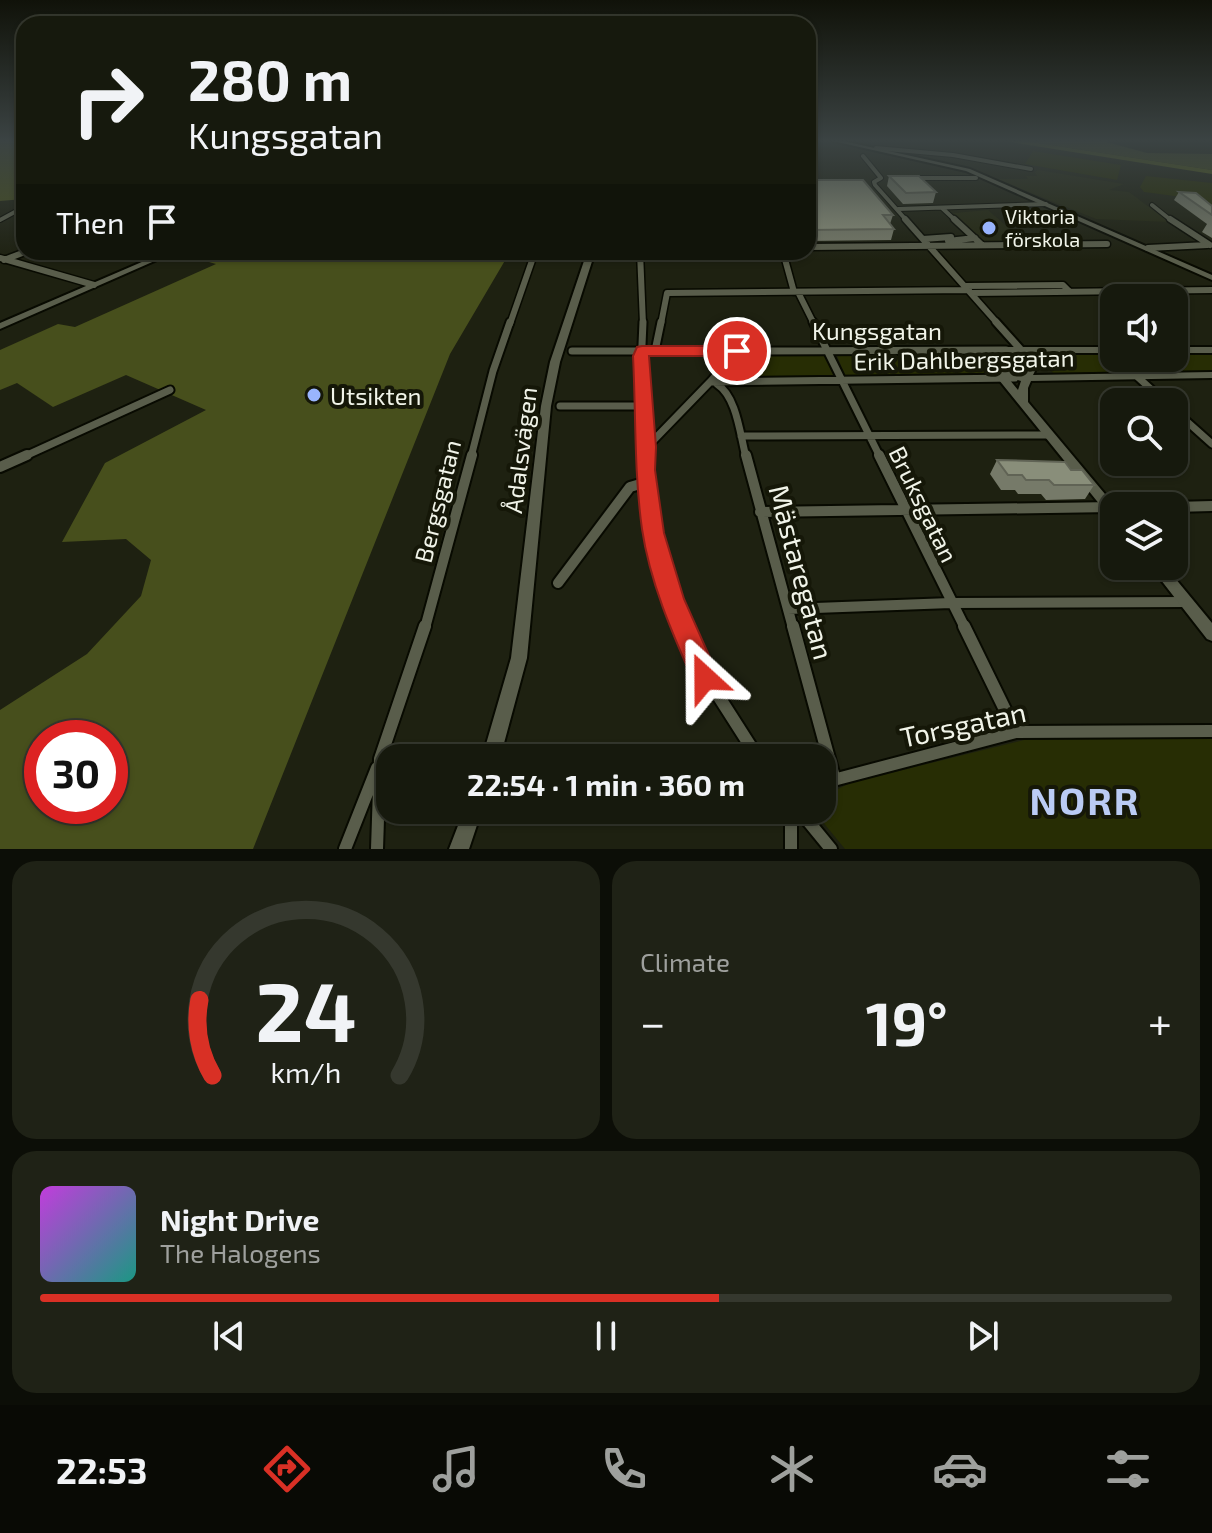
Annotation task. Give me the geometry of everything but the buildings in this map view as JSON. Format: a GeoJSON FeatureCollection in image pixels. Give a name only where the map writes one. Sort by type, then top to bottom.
{"type":"FeatureCollection","features":[{"type":"Feature","properties":{"kind":"street"},"geometry":{"type":"LineString","coordinates":[[877,181],[874,183],[968,289],[1030,367],[1012,377]]}},
{"type":"Feature","properties":{"kind":"street"},"geometry":{"type":"LineString","coordinates":[[991,181],[1212,278]]}},
{"type":"Feature","properties":{"kind":"street"},"geometry":{"type":"LineString","coordinates":[[898,209],[1046,204]]}},
{"type":"Feature","properties":{"kind":"street"},"geometry":{"type":"LineString","coordinates":[[1152,205],[1179,227],[1211,245]]}},
{"type":"Feature","properties":{"kind":"street"},"geometry":{"type":"LineString","coordinates":[[942,208],[982,245]]}},
{"type":"Feature","properties":{"kind":"street"},"geometry":{"type":"LineString","coordinates":[[816,247],[925,241],[971,235]]}},
{"type":"Feature","properties":{"kind":"street"},"geometry":{"type":"LineString","coordinates":[[925,241],[982,245],[1107,244]]}},
{"type":"Feature","properties":{"kind":"street"},"geometry":{"type":"LineString","coordinates":[[1148,248],[1211,245]]}},
{"type":"Feature","properties":{"kind":"street"},"geometry":{"type":"LineString","coordinates":[[2,260],[94,285]]}},
{"type":"Feature","properties":{"kind":"street"},"geometry":{"type":"LineString","coordinates":[[0,326],[152,260]]}},
{"type":"Feature","properties":{"kind":"street","name":"Bergsgatan"},"geometry":{"type":"LineString","coordinates":[[385,744],[435,598],[493,371],[532,260]]}},
{"type":"Feature","properties":{"kind":"street","name":"Ådalsvägen"},"geometry":{"type":"LineString","coordinates":[[495,744],[519,658],[546,406],[555,362],[588,260]]}},
{"type":"Feature","properties":{"kind":"street"},"geometry":{"type":"LineString","coordinates":[[641,260],[646,297],[642,351],[647,482],[661,566],[676,611],[705,678],[749,744]]}},
{"type":"Feature","properties":{"kind":"street","name":"Bruksgatan"},"geometry":{"type":"LineString","coordinates":[[786,260],[796,292],[1016,732]]}},
{"type":"Feature","properties":{"kind":"street"},"geometry":{"type":"LineString","coordinates":[[655,351],[667,293],[1063,285],[1070,292]]}},
{"type":"Feature","properties":{"kind":"street"},"geometry":{"type":"LineString","coordinates":[[1033,286],[1040,292]]}},
{"type":"Feature","properties":{"kind":"street"},"geometry":{"type":"LineString","coordinates":[[968,289],[1040,292],[1212,290]]}},
{"type":"Feature","properties":{"kind":"street"},"geometry":{"type":"LineString","coordinates":[[1014,349],[1001,358],[1023,404],[1100,495]]}},
{"type":"Feature","properties":{"kind":"street","name":"Kungsgatan"},"geometry":{"type":"LineString","coordinates":[[572,351],[1014,349],[1100,352]]}},
{"type":"Feature","properties":{"kind":"street"},"geometry":{"type":"LineString","coordinates":[[1188,350],[1212,350]]}},
{"type":"Feature","properties":{"kind":"street"},"geometry":{"type":"LineString","coordinates":[[647,447],[714,383],[737,351]]}},
{"type":"Feature","properties":{"kind":"street"},"geometry":{"type":"LineString","coordinates":[[1132,372],[1149,388]]}},
{"type":"Feature","properties":{"kind":"street","name":"Erik Dahlbergsgatan"},"geometry":{"type":"LineString","coordinates":[[714,383],[1212,375]]}},
{"type":"Feature","properties":{"kind":"street"},"geometry":{"type":"LineString","coordinates":[[1012,377],[1023,404]]}},
{"type":"Feature","properties":{"kind":"street","name":"Mästaregatan"},"geometry":{"type":"LineString","coordinates":[[714,383],[725,389],[731,401],[788,609],[820,744]]}},
{"type":"Feature","properties":{"kind":"street"},"geometry":{"type":"LineString","coordinates":[[2,464],[170,390]]}},
{"type":"Feature","properties":{"kind":"street"},"geometry":{"type":"LineString","coordinates":[[560,406],[644,406]]}},
{"type":"Feature","properties":{"kind":"street"},"geometry":{"type":"LineString","coordinates":[[1188,423],[1212,444]]}},
{"type":"Feature","properties":{"kind":"street"},"geometry":{"type":"LineString","coordinates":[[741,436],[1049,435]]}},
{"type":"Feature","properties":{"kind":"street"},"geometry":{"type":"LineString","coordinates":[[558,583],[630,487],[647,482]]}},
{"type":"Feature","properties":{"kind":"street"},"geometry":{"type":"LineString","coordinates":[[1188,507],[1212,506]]}},
{"type":"Feature","properties":{"kind":"street"},"geometry":{"type":"LineString","coordinates":[[760,512],[1100,509]]}},
{"type":"Feature","properties":{"kind":"street"},"geometry":{"type":"LineString","coordinates":[[1168,580],[1212,634]]}},
{"type":"Feature","properties":{"kind":"street"},"geometry":{"type":"LineString","coordinates":[[788,609],[951,603],[1186,602]]}},
{"type":"Feature","properties":{"kind":"street","name":"Torsgatan"},"geometry":{"type":"LineString","coordinates":[[836,778],[1016,732],[1212,731]]}},
{"type":"Feature","properties":{"kind":"street","name":"Bergsgatan"},"geometry":{"type":"LineString","coordinates":[[345,849],[376,769]]}},
{"type":"Feature","properties":{"kind":"street","name":"Bergsgatan"},"geometry":{"type":"LineString","coordinates":[[377,849],[378,824]]}},
{"type":"Feature","properties":{"kind":"street"},"geometry":{"type":"LineString","coordinates":[[459,849],[468,824]]}},
{"type":"Feature","properties":{"kind":"street"},"geometry":{"type":"LineString","coordinates":[[791,824],[791,849]]}},
{"type":"Feature","properties":{"kind":"street"},"geometry":{"type":"LineString","coordinates":[[810,824],[831,849]]}},
{"type":"Feature","properties":{"kind":"shaded area"},"geometry":{"type":"Polygon","coordinates":[[[0,181],[16,181],[16,200],[0,201],[0,181]]]}},
{"type":"Feature","properties":{"kind":"shaded area"},"geometry":{"type":"Polygon","coordinates":[[[1001,181],[1103,181],[1124,184],[1109,190],[1129,192],[1169,222],[1096,219],[1001,181]]]}},
{"type":"Feature","properties":{"kind":"shaded area"},"geometry":{"type":"Polygon","coordinates":[[[1143,181],[1212,183],[1212,211],[1190,198],[1144,192],[1140,187],[1143,181]]]}},
{"type":"Feature","properties":{"kind":"shaded area","name":"Viktoria förskola"},"geometry":{"type":"Polygon","coordinates":[[[988,210],[1026,243],[986,243],[953,213],[988,210]]]}},
{"type":"Feature","properties":{"kind":"shaded area"},"geometry":{"type":"Polygon","coordinates":[[[202,260],[505,260],[450,354],[253,849],[0,849],[0,710],[87,654],[141,596],[151,560],[126,539],[62,542],[105,463],[206,410],[126,375],[53,407],[17,383],[0,390],[0,350],[58,324],[75,327],[216,264],[202,260]]]}},
{"type":"Feature","properties":{"kind":"shaded area"},"geometry":{"type":"Polygon","coordinates":[[[986,352],[984,378],[846,378],[836,353],[986,352]]]}},
{"type":"Feature","properties":{"kind":"shaded area"},"geometry":{"type":"Polygon","coordinates":[[[753,353],[824,353],[835,379],[731,379],[733,364],[753,353]]]}},
{"type":"Feature","properties":{"kind":"shaded area"},"geometry":{"type":"Polygon","coordinates":[[[1188,353],[1212,353],[1212,373],[1139,372],[1188,372],[1188,353]]]}},
{"type":"Feature","properties":{"kind":"shaded area"},"geometry":{"type":"Polygon","coordinates":[[[1100,354],[1100,372],[1126,374],[1055,375],[1037,355],[1100,354]]]}},
{"type":"Feature","properties":{"kind":"shaded area"},"geometry":{"type":"Polygon","coordinates":[[[1212,738],[1212,849],[845,849],[824,824],[836,824],[836,790],[850,783],[1024,740],[1212,738]]]}},
{"type":"Feature","properties":{"kind":"place","name":"Viktoria förskola"},"geometry":{"type":"Point","coordinates":[989,228]}},
{"type":"Feature","properties":{"kind":"place","name":"Utsikten"},"geometry":{"type":"Point","coordinates":[314,395]}},
{"type":"Feature","properties":{"kind":"district","name":"NORR"},"geometry":{"type":"Point","coordinates":[1085,800]}},
{"type":"Feature","properties":{"kind":"route"},"geometry":{"type":"LineString","coordinates":[[705,678],[672,599],[653,533],[645,470],[647,447],[641,356],[642,351],[737,351]]}}]}
